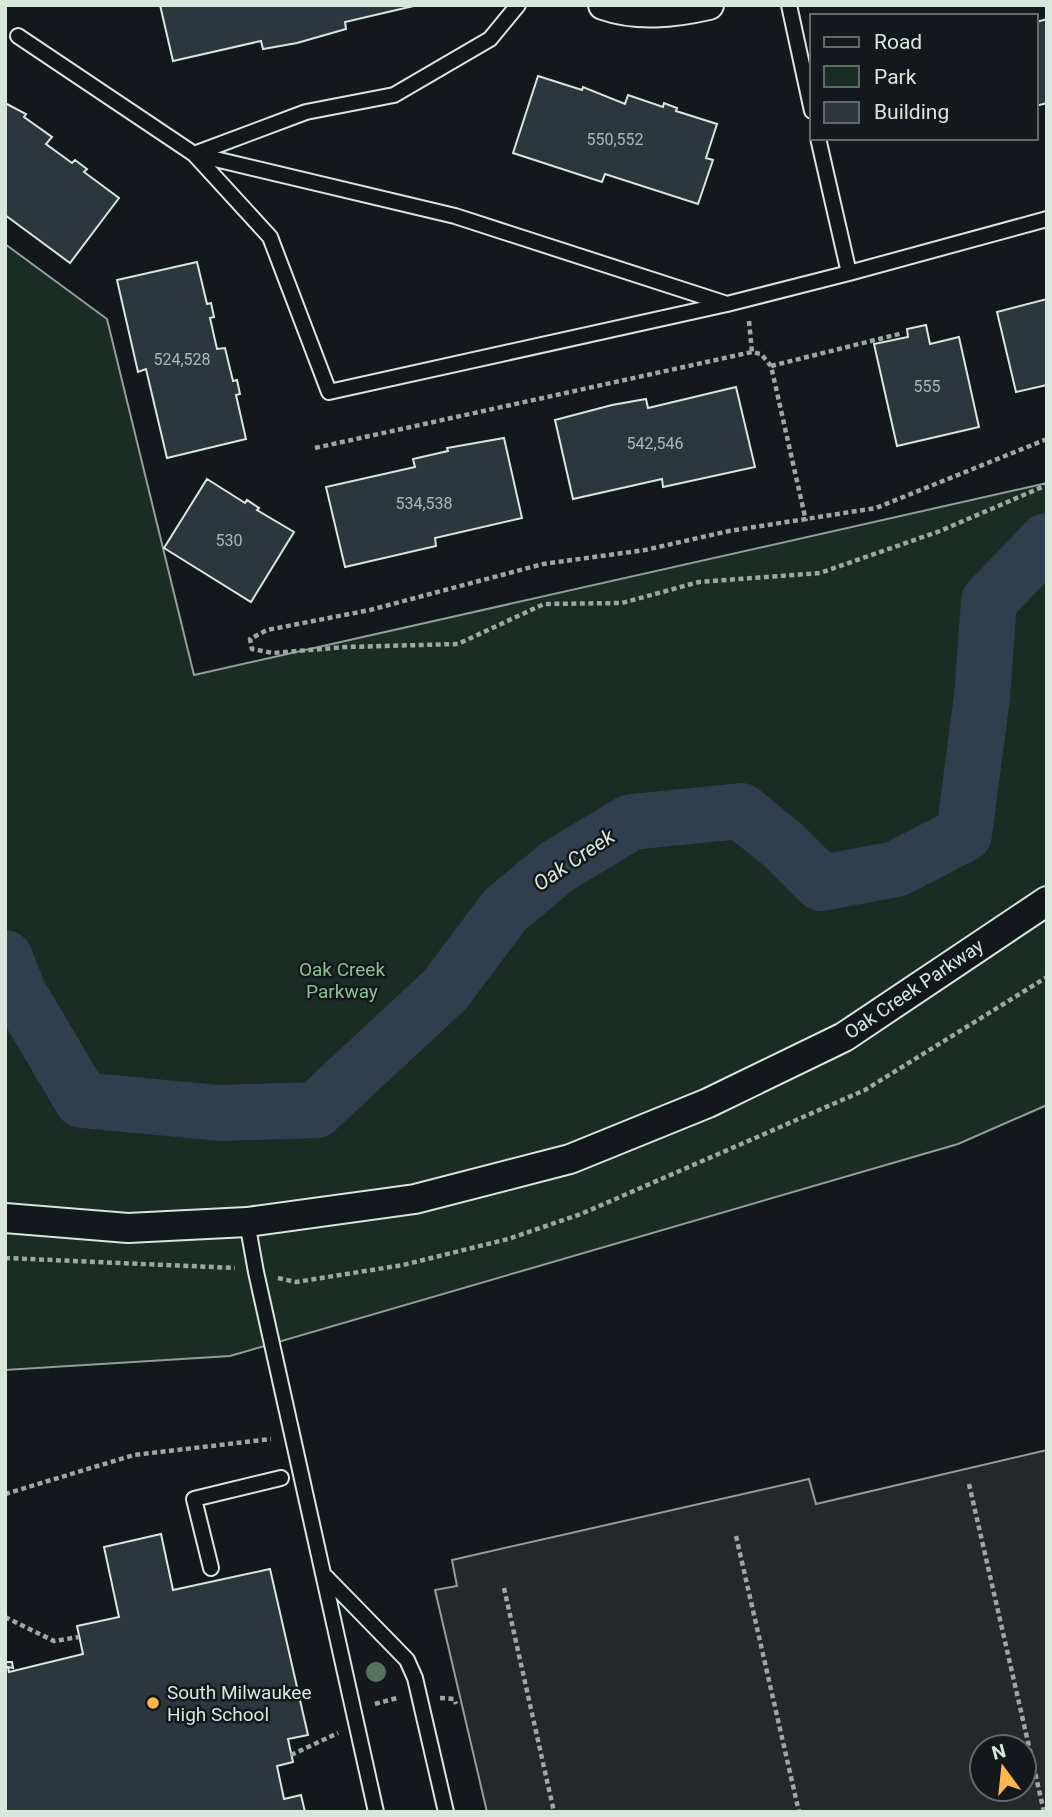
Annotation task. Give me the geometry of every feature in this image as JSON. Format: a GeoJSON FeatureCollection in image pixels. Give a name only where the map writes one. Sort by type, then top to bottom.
{"type":"FeatureCollection","features":[{"type":"Feature","properties":{"kind":"street"},"geometry":{"type":"LineString","coordinates":[[603,5],[615,10],[661,14],[709,5]]}},
{"type":"Feature","properties":{"kind":"street","name":"Oak Creek Parkway"},"geometry":{"type":"LineString","coordinates":[[5,1218],[128,1228],[247,1222],[415,1199],[570,1159],[708,1103],[844,1037],[1047,901]]}},
{"type":"Feature","properties":{"kind":"lane"},"geometry":{"type":"LineString","coordinates":[[194,154],[306,112],[394,95],[490,39],[518,5]]}},
{"type":"Feature","properties":{"kind":"lane"},"geometry":{"type":"LineString","coordinates":[[789,5],[810,102]]}},
{"type":"Feature","properties":{"kind":"lane"},"geometry":{"type":"LineString","coordinates":[[18,36],[194,154],[270,237],[328,392],[727,304],[1047,219]]}},
{"type":"Feature","properties":{"kind":"lane"},"geometry":{"type":"LineString","coordinates":[[818,140],[849,273]]}},
{"type":"Feature","properties":{"kind":"lane"},"geometry":{"type":"LineString","coordinates":[[194,154],[455,216],[727,304]]}},
{"type":"Feature","properties":{"kind":"lane"},"geometry":{"type":"LineString","coordinates":[[247,1222],[376,1812]]}},
{"type":"Feature","properties":{"kind":"lane"},"geometry":{"type":"LineString","coordinates":[[211,1568],[194,1499],[281,1478]]}},
{"type":"Feature","properties":{"kind":"lane"},"geometry":{"type":"LineString","coordinates":[[325,1576],[407,1660],[419,1696],[446,1812]]}},
{"type":"Feature","properties":{"kind":"path"},"geometry":{"type":"LineString","coordinates":[[747,299],[751,352]]}},
{"type":"Feature","properties":{"kind":"path"},"geometry":{"type":"LineString","coordinates":[[771,366],[903,333]]}},
{"type":"Feature","properties":{"kind":"path"},"geometry":{"type":"LineString","coordinates":[[315,448],[751,352],[761,354],[771,366],[806,521]]}},
{"type":"Feature","properties":{"kind":"path"},"geometry":{"type":"LineString","coordinates":[[1047,439],[876,508],[729,531],[645,550],[543,564],[370,610],[267,630],[250,639],[252,649],[273,653],[346,647],[458,644],[544,604],[622,603],[699,582],[820,573],[940,531],[1047,485]]}},
{"type":"Feature","properties":{"kind":"path"},"geometry":{"type":"LineString","coordinates":[[5,1494],[134,1455],[272,1439]]}},
{"type":"Feature","properties":{"kind":"path"},"geometry":{"type":"LineString","coordinates":[[969,1483],[1044,1812]]}},
{"type":"Feature","properties":{"kind":"path"},"geometry":{"type":"LineString","coordinates":[[736,1536],[799,1812]]}},
{"type":"Feature","properties":{"kind":"path"},"geometry":{"type":"LineString","coordinates":[[504,1588],[554,1812]]}},
{"type":"Feature","properties":{"kind":"path"},"geometry":{"type":"LineString","coordinates":[[5,1617],[54,1641],[79,1637]]}},
{"type":"Feature","properties":{"kind":"path"},"geometry":{"type":"LineString","coordinates":[[291,1755],[338,1734],[373,1704],[405,1696],[419,1696],[454,1699],[456,1704]]}},
{"type":"Feature","properties":{"kind":"green space","name":"Oak Creek Parkway"},"geometry":{"type":"Polygon","coordinates":[[[5,244],[107,319],[194,675],[1047,483],[1047,1105],[958,1144],[230,1356],[5,1370],[5,244]]]}},
{"type":"Feature","properties":{"kind":"shaded area"},"geometry":{"type":"Polygon","coordinates":[[[1047,1450],[1047,1812],[487,1812],[435,1590],[457,1586],[452,1560],[809,1479],[816,1504],[1047,1450]]]}},
{"type":"Feature","properties":{"kind":"building"},"geometry":{"type":"Polygon","coordinates":[[[160,5],[418,5],[345,22],[346,29],[297,43],[263,49],[261,41],[173,61],[160,5]]]}},
{"type":"Feature","properties":{"kind":"building"},"geometry":{"type":"Polygon","coordinates":[[[1047,19],[1047,103],[1038,105],[1038,21],[1047,19]]]}},
{"type":"Feature","properties":{"kind":"building"},"geometry":{"type":"Polygon","coordinates":[[[538,76],[582,90],[583,87],[625,104],[628,95],[663,107],[664,103],[677,108],[676,111],[717,124],[706,158],[713,160],[698,204],[605,174],[602,182],[513,153],[538,76]]]}},
{"type":"Feature","properties":{"kind":"building"},"geometry":{"type":"Polygon","coordinates":[[[5,103],[26,114],[24,117],[52,137],[46,144],[72,163],[75,160],[87,169],[84,172],[119,198],[70,263],[5,215],[5,103]]]}},
{"type":"Feature","properties":{"kind":"building"},"geometry":{"type":"Polygon","coordinates":[[[197,262],[207,304],[211,303],[214,317],[210,318],[217,349],[225,348],[233,381],[237,380],[240,394],[236,395],[246,439],[167,458],[146,369],[138,372],[117,280],[197,262]]]}},
{"type":"Feature","properties":{"kind":"building"},"geometry":{"type":"Polygon","coordinates":[[[1047,299],[1047,385],[1016,392],[997,312],[1047,299]]]}},
{"type":"Feature","properties":{"kind":"building"},"geometry":{"type":"Polygon","coordinates":[[[926,325],[930,344],[959,337],[979,427],[897,446],[874,344],[908,337],[907,329],[926,325]]]}},
{"type":"Feature","properties":{"kind":"building"},"geometry":{"type":"Polygon","coordinates":[[[736,387],[755,467],[663,487],[662,479],[573,499],[555,420],[646,399],[648,408],[736,387]]]}},
{"type":"Feature","properties":{"kind":"building"},"geometry":{"type":"Polygon","coordinates":[[[504,438],[522,518],[435,538],[436,546],[345,567],[326,487],[415,467],[413,459],[448,451],[447,448],[504,438]]]}},
{"type":"Feature","properties":{"kind":"building"},"geometry":{"type":"Polygon","coordinates":[[[207,479],[245,503],[247,500],[259,508],[257,510],[294,532],[251,602],[164,548],[207,479]]]}},
{"type":"Feature","properties":{"kind":"building","name":"South Milwaukee High School"},"geometry":{"type":"Polygon","coordinates":[[[161,1534],[173,1590],[270,1569],[308,1735],[288,1739],[293,1762],[277,1766],[284,1799],[301,1795],[305,1812],[5,1812],[5,1662],[12,1662],[13,1668],[8,1667],[9,1672],[83,1654],[77,1626],[119,1617],[104,1547],[161,1534]]]}},
{"type":"Feature","properties":{"kind":"building","name":"South Milwaukee High School"},"geometry":{"type":"Polygon","coordinates":[[[161,1534],[173,1590],[270,1569],[308,1735],[288,1739],[293,1762],[277,1766],[284,1799],[301,1795],[305,1812],[5,1812],[5,1662],[12,1662],[13,1668],[8,1667],[9,1672],[83,1654],[77,1626],[119,1617],[104,1547],[161,1534]]]}},
{"type":"Feature","properties":{"kind":"waterway","name":"Oak Creek"},"geometry":{"type":"LineString","coordinates":[[5,958],[18,992],[82,1100],[219,1113],[316,1110],[445,990],[505,910],[558,866],[631,822],[741,811],[784,846],[821,883],[896,869],[964,834],[982,697],[989,601],[1047,541]]}},
{"type":"Feature","properties":{"kind":"place","name":"South Milwaukee High School"},"geometry":{"type":"Point","coordinates":[153,1703]}}]}
